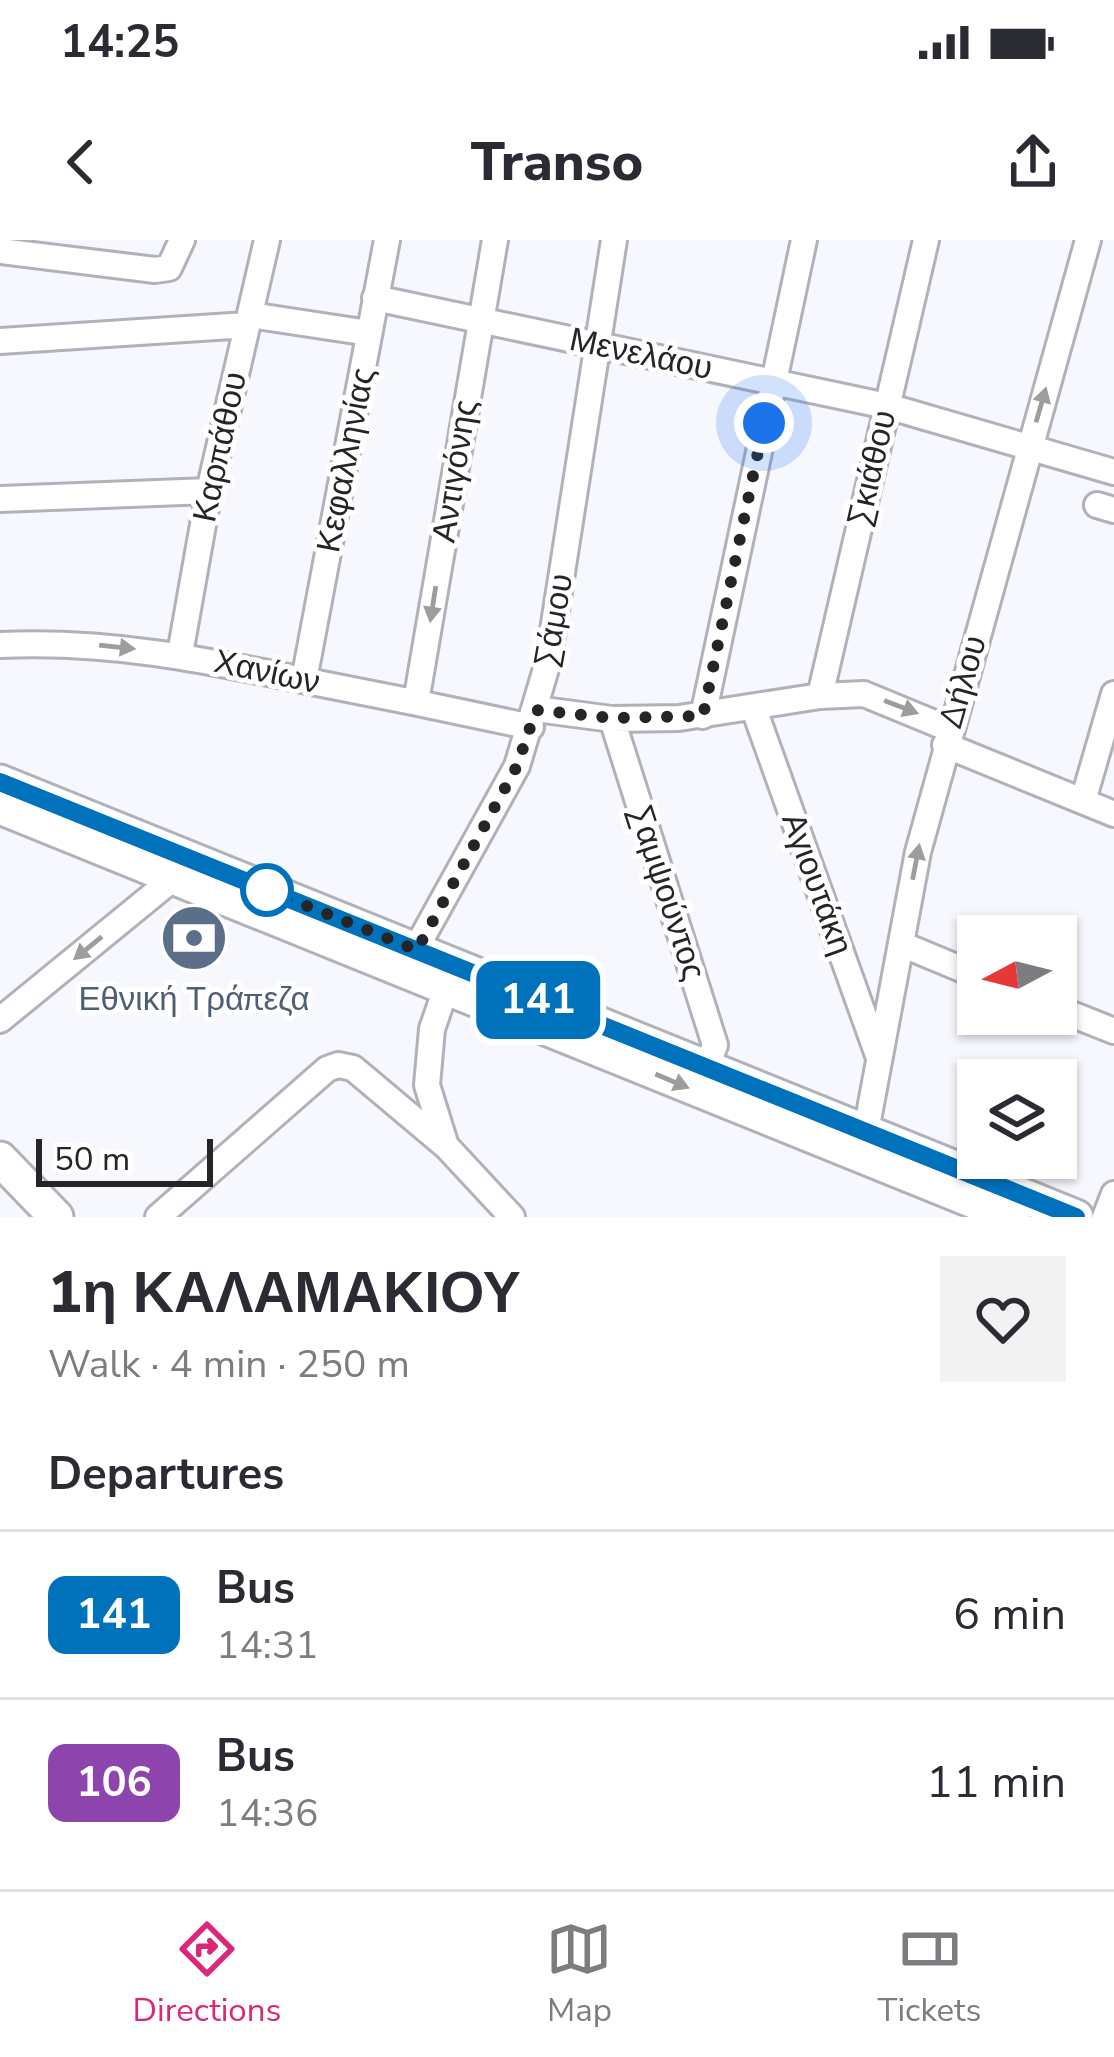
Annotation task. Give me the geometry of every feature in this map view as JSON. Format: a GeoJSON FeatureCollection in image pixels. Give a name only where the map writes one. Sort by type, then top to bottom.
{"type":"FeatureCollection","features":[{"type":"Feature","properties":{"kind":"main road"},"geometry":{"type":"LineString","coordinates":[[0,782],[1013,1217]]}},
{"type":"Feature","properties":{"kind":"main road"},"geometry":{"type":"LineString","coordinates":[[0,807],[175,877],[410,960]]}},
{"type":"Feature","properties":{"kind":"main road"},"geometry":{"type":"LineString","coordinates":[[450,977],[707,1066],[1076,1217]]}},
{"type":"Feature","properties":{"kind":"main road"},"geometry":{"type":"LineString","coordinates":[[0,1159],[56,1217]]}},
{"type":"Feature","properties":{"kind":"street"},"geometry":{"type":"LineString","coordinates":[[9,248],[155,270],[169,268],[182,240]]}},
{"type":"Feature","properties":{"kind":"street","name":"Καρπάθου"},"geometry":{"type":"LineString","coordinates":[[180,654],[209,491],[268,240]]}},
{"type":"Feature","properties":{"kind":"street","name":"Κεφαλληνίας"},"geometry":{"type":"LineString","coordinates":[[304,680],[387,240]]}},
{"type":"Feature","properties":{"kind":"street","name":"Αντιγόνης"},"geometry":{"type":"LineString","coordinates":[[416,702],[495,240]]}},
{"type":"Feature","properties":{"kind":"street","name":"Σάμου"},"geometry":{"type":"LineString","coordinates":[[410,960],[517,766],[534,718],[548,662],[614,240]]}},
{"type":"Feature","properties":{"kind":"street"},"geometry":{"type":"LineString","coordinates":[[703,716],[804,240]]}},
{"type":"Feature","properties":{"kind":"street","name":"Σκιάθου"},"geometry":{"type":"LineString","coordinates":[[820,696],[926,240]]}},
{"type":"Feature","properties":{"kind":"street","name":"Δήλου"},"geometry":{"type":"LineString","coordinates":[[866,1131],[918,852],[1088,240]]}},
{"type":"Feature","properties":{"kind":"street","name":"Μενελάου"},"geometry":{"type":"LineString","coordinates":[[375,298],[887,406],[1114,472]]}},
{"type":"Feature","properties":{"kind":"street"},"geometry":{"type":"LineString","coordinates":[[0,341],[248,320],[370,333]]}},
{"type":"Feature","properties":{"kind":"street"},"geometry":{"type":"LineString","coordinates":[[0,499],[209,491]]}},
{"type":"Feature","properties":{"kind":"street","name":"Χανίων"},"geometry":{"type":"LineString","coordinates":[[0,644],[67,642],[180,654],[416,702],[534,718],[703,716],[820,696],[864,694],[1114,814]]}},
{"type":"Feature","properties":{"kind":"street"},"geometry":{"type":"LineString","coordinates":[[1083,800],[1114,694]]}},
{"type":"Feature","properties":{"kind":"street","name":"Αγιουτάκη"},"geometry":{"type":"LineString","coordinates":[[754,709],[880,1060]]}},
{"type":"Feature","properties":{"kind":"street","name":"Σαμψούντος"},"geometry":{"type":"LineString","coordinates":[[612,718],[716,1046],[707,1066]]}},
{"type":"Feature","properties":{"kind":"street"},"geometry":{"type":"LineString","coordinates":[[0,1020],[175,877]]}},
{"type":"Feature","properties":{"kind":"street"},"geometry":{"type":"LineString","coordinates":[[901,944],[957,967]]}},
{"type":"Feature","properties":{"kind":"street"},"geometry":{"type":"LineString","coordinates":[[446,1147],[427,1085],[432,1029],[450,977]]}},
{"type":"Feature","properties":{"kind":"street"},"geometry":{"type":"LineString","coordinates":[[1077,1016],[1114,1031]]}},
{"type":"Feature","properties":{"kind":"street"},"geometry":{"type":"LineString","coordinates":[[158,1217],[327,1069],[338,1065],[353,1068],[446,1147],[512,1217]]}},
{"type":"Feature","properties":{"kind":"street"},"geometry":{"type":"LineString","coordinates":[[1105,1217],[1114,1194]]}},
{"type":"Feature","properties":{"kind":"bus line","name":"141"},"geometry":{"type":"LineString","coordinates":[[0,782],[1076,1217]]}},
{"type":"Feature","properties":{"kind":"place","name":"Εθνική Τράπεζα"},"geometry":{"type":"Point","coordinates":[194,938]}},
{"type":"Feature","properties":{"kind":"route"},"geometry":{"type":"LineString","coordinates":[[267,890],[417,950],[517,766],[536,710],[612,718],[703,716],[764,423]]}}]}
